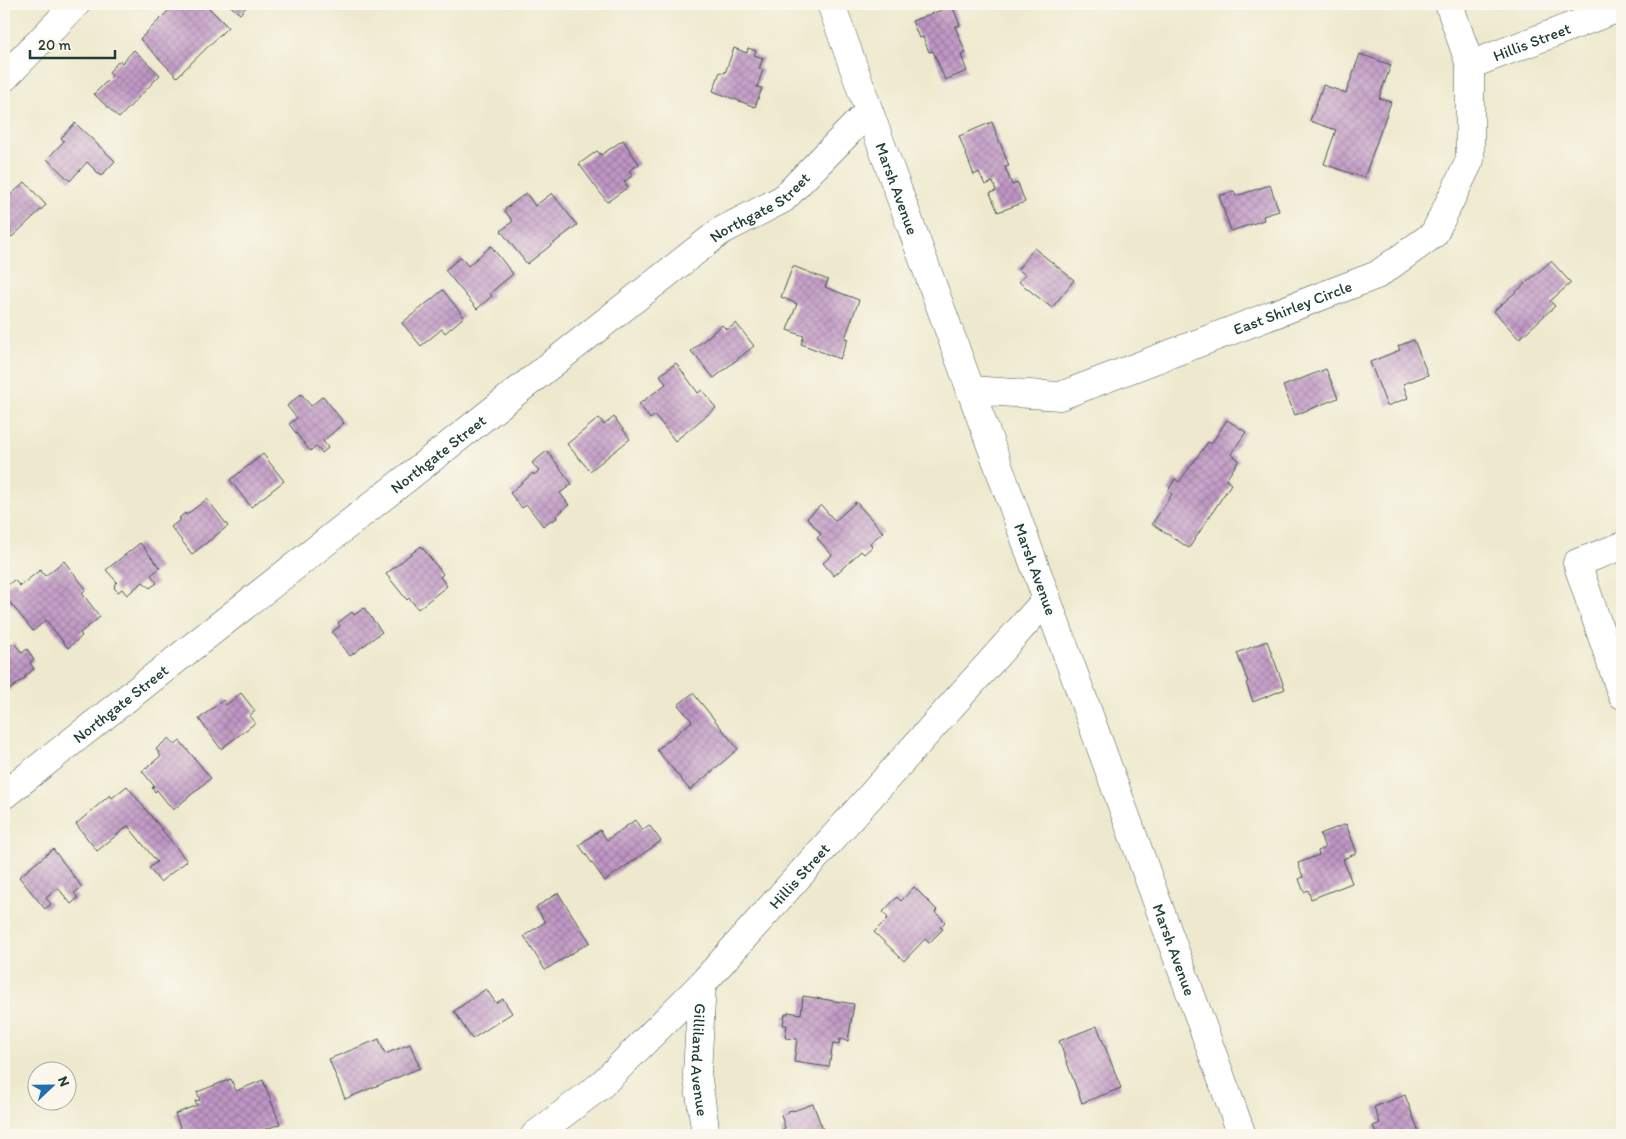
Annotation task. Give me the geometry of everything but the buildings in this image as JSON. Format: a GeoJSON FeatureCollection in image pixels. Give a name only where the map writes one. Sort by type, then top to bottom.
{"type":"FeatureCollection","features":[{"type":"Feature","properties":{"kind":"street"},"geometry":{"type":"LineString","coordinates":[[4,78],[76,4]]}},
{"type":"Feature","properties":{"kind":"street","name":"Marsh Avenue"},"geometry":{"type":"LineString","coordinates":[[831,4],[1242,1135]]}},
{"type":"Feature","properties":{"kind":"street","name":"East Shirley Circle"},"geometry":{"type":"LineString","coordinates":[[970,390],[1060,396],[1377,275],[1434,234],[1470,160],[1470,65],[1449,4]]}},
{"type":"Feature","properties":{"kind":"street","name":"Hillis Street"},"geometry":{"type":"LineString","coordinates":[[1470,65],[1622,7]]}},
{"type":"Feature","properties":{"kind":"street","name":"Northgate Street"},"geometry":{"type":"LineString","coordinates":[[4,795],[720,231],[783,199],[869,111]]}},
{"type":"Feature","properties":{"kind":"street"},"geometry":{"type":"LineString","coordinates":[[1622,546],[1577,562],[1622,695]]}},
{"type":"Feature","properties":{"kind":"street","name":"Hillis Street"},"geometry":{"type":"LineString","coordinates":[[535,1135],[600,1086],[702,984],[1046,599]]}},
{"type":"Feature","properties":{"kind":"street","name":"Gilliland Avenue"},"geometry":{"type":"LineString","coordinates":[[702,984],[697,1073],[706,1135]]}}]}
